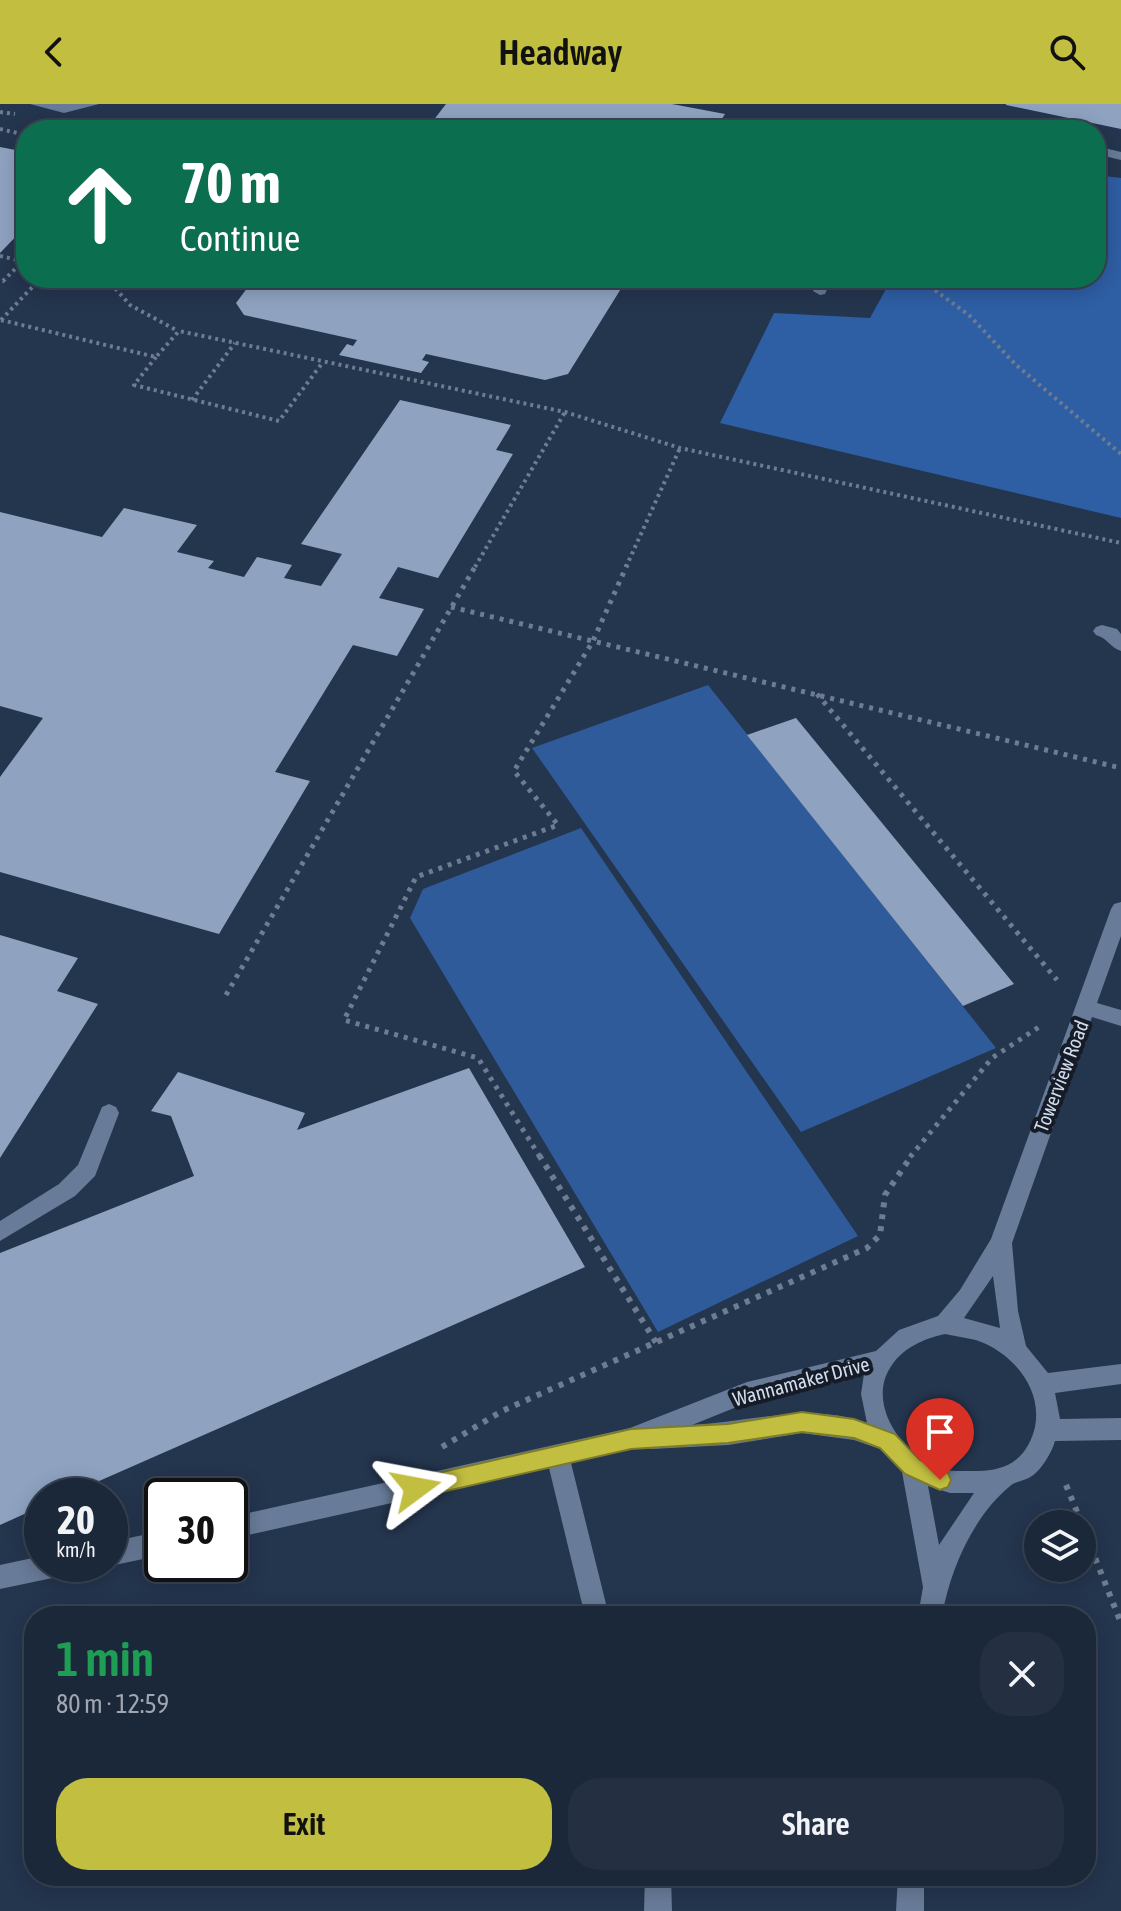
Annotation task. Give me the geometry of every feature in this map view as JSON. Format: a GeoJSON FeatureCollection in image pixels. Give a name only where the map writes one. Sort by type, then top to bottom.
{"type":"FeatureCollection","features":[{"type":"Feature","properties":{"kind":"street"},"geometry":{"type":"LineString","coordinates":[[36,104],[64,109],[93,104]]}},
{"type":"Feature","properties":{"kind":"street","name":"Towerview Road"},"geometry":{"type":"LineString","coordinates":[[945,1324],[968,1297],[1001,1243],[1041,1127],[1088,1008],[1121,909]]}},
{"type":"Feature","properties":{"kind":"street"},"geometry":{"type":"LineString","coordinates":[[1088,1008],[1121,1018]]}},
{"type":"Feature","properties":{"kind":"street"},"geometry":{"type":"LineString","coordinates":[[0,1232],[67,1190],[87,1170],[109,1113]]}},
{"type":"Feature","properties":{"kind":"street","name":"Towerview Road"},"geometry":{"type":"LineString","coordinates":[[1001,1243],[1007,1311],[1015,1347]]}},
{"type":"Feature","properties":{"kind":"street"},"geometry":{"type":"LineString","coordinates":[[934,1583],[972,1511],[999,1482],[1022,1470],[1039,1452],[1048,1430],[1050,1407],[1044,1384],[1032,1364],[1015,1347],[984,1331],[945,1324],[908,1335],[882,1360],[874,1379],[873,1400],[877,1421],[887,1441],[913,1467],[940,1480],[970,1485],[999,1482]]}},
{"type":"Feature","properties":{"kind":"street","name":"Wannamaker Drive"},"geometry":{"type":"LineString","coordinates":[[248,1524],[631,1439],[747,1392],[882,1360]]}},
{"type":"Feature","properties":{"kind":"street"},"geometry":{"type":"LineString","coordinates":[[1044,1384],[1121,1374]]}},
{"type":"Feature","properties":{"kind":"street","name":"Wannamaker Drive"},"geometry":{"type":"LineString","coordinates":[[631,1439],[728,1434],[802,1422],[854,1429],[887,1441]]}},
{"type":"Feature","properties":{"kind":"street"},"geometry":{"type":"LineString","coordinates":[[1048,1430],[1121,1429]]}},
{"type":"Feature","properties":{"kind":"street"},"geometry":{"type":"LineString","coordinates":[[558,1456],[595,1606]]}},
{"type":"Feature","properties":{"kind":"street"},"geometry":{"type":"LineString","coordinates":[[913,1467],[934,1583],[931,1606]]}},
{"type":"Feature","properties":{"kind":"street"},"geometry":{"type":"LineString","coordinates":[[0,1577],[24,1572]]}},
{"type":"Feature","properties":{"kind":"street"},"geometry":{"type":"LineString","coordinates":[[658,1886],[658,1911]]}},
{"type":"Feature","properties":{"kind":"street"},"geometry":{"type":"LineString","coordinates":[[910,1911],[911,1886]]}},
{"type":"Feature","properties":{"kind":"path"},"geometry":{"type":"LineString","coordinates":[[0,280],[3,281],[16,269]]}},
{"type":"Feature","properties":{"kind":"path"},"geometry":{"type":"LineString","coordinates":[[0,320],[31,288]]}},
{"type":"Feature","properties":{"kind":"path"},"geometry":{"type":"LineString","coordinates":[[115,288],[130,305],[179,331],[565,412],[680,448],[1121,543]]}},
{"type":"Feature","properties":{"kind":"path"},"geometry":{"type":"LineString","coordinates":[[932,288],[969,315],[1015,364],[1121,454]]}},
{"type":"Feature","properties":{"kind":"path"},"geometry":{"type":"LineString","coordinates":[[0,320],[156,357]]}},
{"type":"Feature","properties":{"kind":"path"},"geometry":{"type":"LineString","coordinates":[[179,331],[134,385],[279,421],[323,362]]}},
{"type":"Feature","properties":{"kind":"path"},"geometry":{"type":"LineString","coordinates":[[191,400],[235,343]]}},
{"type":"Feature","properties":{"kind":"path"},"geometry":{"type":"LineString","coordinates":[[226,995],[565,412]]}},
{"type":"Feature","properties":{"kind":"path"},"geometry":{"type":"LineString","coordinates":[[657,1344],[478,1058],[344,1020],[416,877],[558,825],[514,771],[593,641],[680,448]]}},
{"type":"Feature","properties":{"kind":"path"},"geometry":{"type":"LineString","coordinates":[[451,607],[1121,768]]}},
{"type":"Feature","properties":{"kind":"path"},"geometry":{"type":"LineString","coordinates":[[817,694],[1057,980]]}},
{"type":"Feature","properties":{"kind":"path"},"geometry":{"type":"LineString","coordinates":[[430,1455],[502,1411],[867,1248],[880,1235],[885,1195],[899,1171],[992,1058],[1039,1027]]}},
{"type":"Feature","properties":{"kind":"path"},"geometry":{"type":"LineString","coordinates":[[1066,1485],[1076,1510]]}},
{"type":"Feature","properties":{"kind":"path"},"geometry":{"type":"LineString","coordinates":[[1096,1560],[1121,1623]]}},
{"type":"Feature","properties":{"kind":"shaded area"},"geometry":{"type":"Polygon","coordinates":[[[1106,176],[1121,178],[1121,518],[720,423],[774,313],[870,318],[886,288],[1106,288],[1106,176]]]}},
{"type":"Feature","properties":{"kind":"shaded area"},"geometry":{"type":"Polygon","coordinates":[[[708,685],[996,1048],[801,1132],[532,748],[708,685]]]}},
{"type":"Feature","properties":{"kind":"shaded area"},"geometry":{"type":"Polygon","coordinates":[[[581,828],[858,1236],[658,1332],[410,918],[423,889],[581,828]]]}},
{"type":"Feature","properties":{"kind":"building"},"geometry":{"type":"Polygon","coordinates":[[[446,104],[672,104],[725,114],[721,120],[434,120],[446,104]]]}},
{"type":"Feature","properties":{"kind":"building"},"geometry":{"type":"Polygon","coordinates":[[[1121,104],[1121,129],[1106,126],[1106,120],[1078,120],[1006,105],[1121,104]]]}},
{"type":"Feature","properties":{"kind":"building"},"geometry":{"type":"Polygon","coordinates":[[[0,147],[16,150],[16,236],[0,253],[0,147]]]}},
{"type":"Feature","properties":{"kind":"building"},"geometry":{"type":"Polygon","coordinates":[[[247,288],[621,288],[568,374],[545,380],[426,354],[422,360],[429,362],[421,373],[339,355],[347,344],[353,346],[357,340],[244,315],[236,303],[247,288]]]}},
{"type":"Feature","properties":{"kind":"building"},"geometry":{"type":"Polygon","coordinates":[[[400,400],[511,425],[496,450],[513,454],[438,578],[398,567],[379,598],[424,609],[397,656],[353,645],[275,772],[310,781],[219,934],[0,872],[0,777],[43,718],[0,706],[0,512],[102,537],[124,508],[197,525],[177,552],[214,561],[208,568],[244,577],[257,557],[292,565],[284,578],[321,586],[342,554],[301,544],[400,400]]]}},
{"type":"Feature","properties":{"kind":"building"},"geometry":{"type":"Polygon","coordinates":[[[796,718],[1014,984],[963,1006],[747,735],[796,718]]]}},
{"type":"Feature","properties":{"kind":"building"},"geometry":{"type":"Polygon","coordinates":[[[0,935],[78,958],[57,991],[98,1004],[0,1158],[0,935]]]}},
{"type":"Feature","properties":{"kind":"building"},"geometry":{"type":"Polygon","coordinates":[[[469,1068],[585,1267],[106,1478],[24,1478],[24,1514],[0,1525],[0,1253],[194,1176],[171,1116],[151,1111],[178,1072],[305,1113],[297,1130],[469,1068]]]}},
{"type":"Feature","properties":{"kind":"route"},"geometry":{"type":"LineString","coordinates":[[416,1488],[631,1439],[728,1434],[802,1422],[854,1429],[887,1441],[913,1467],[940,1480]]}}]}
